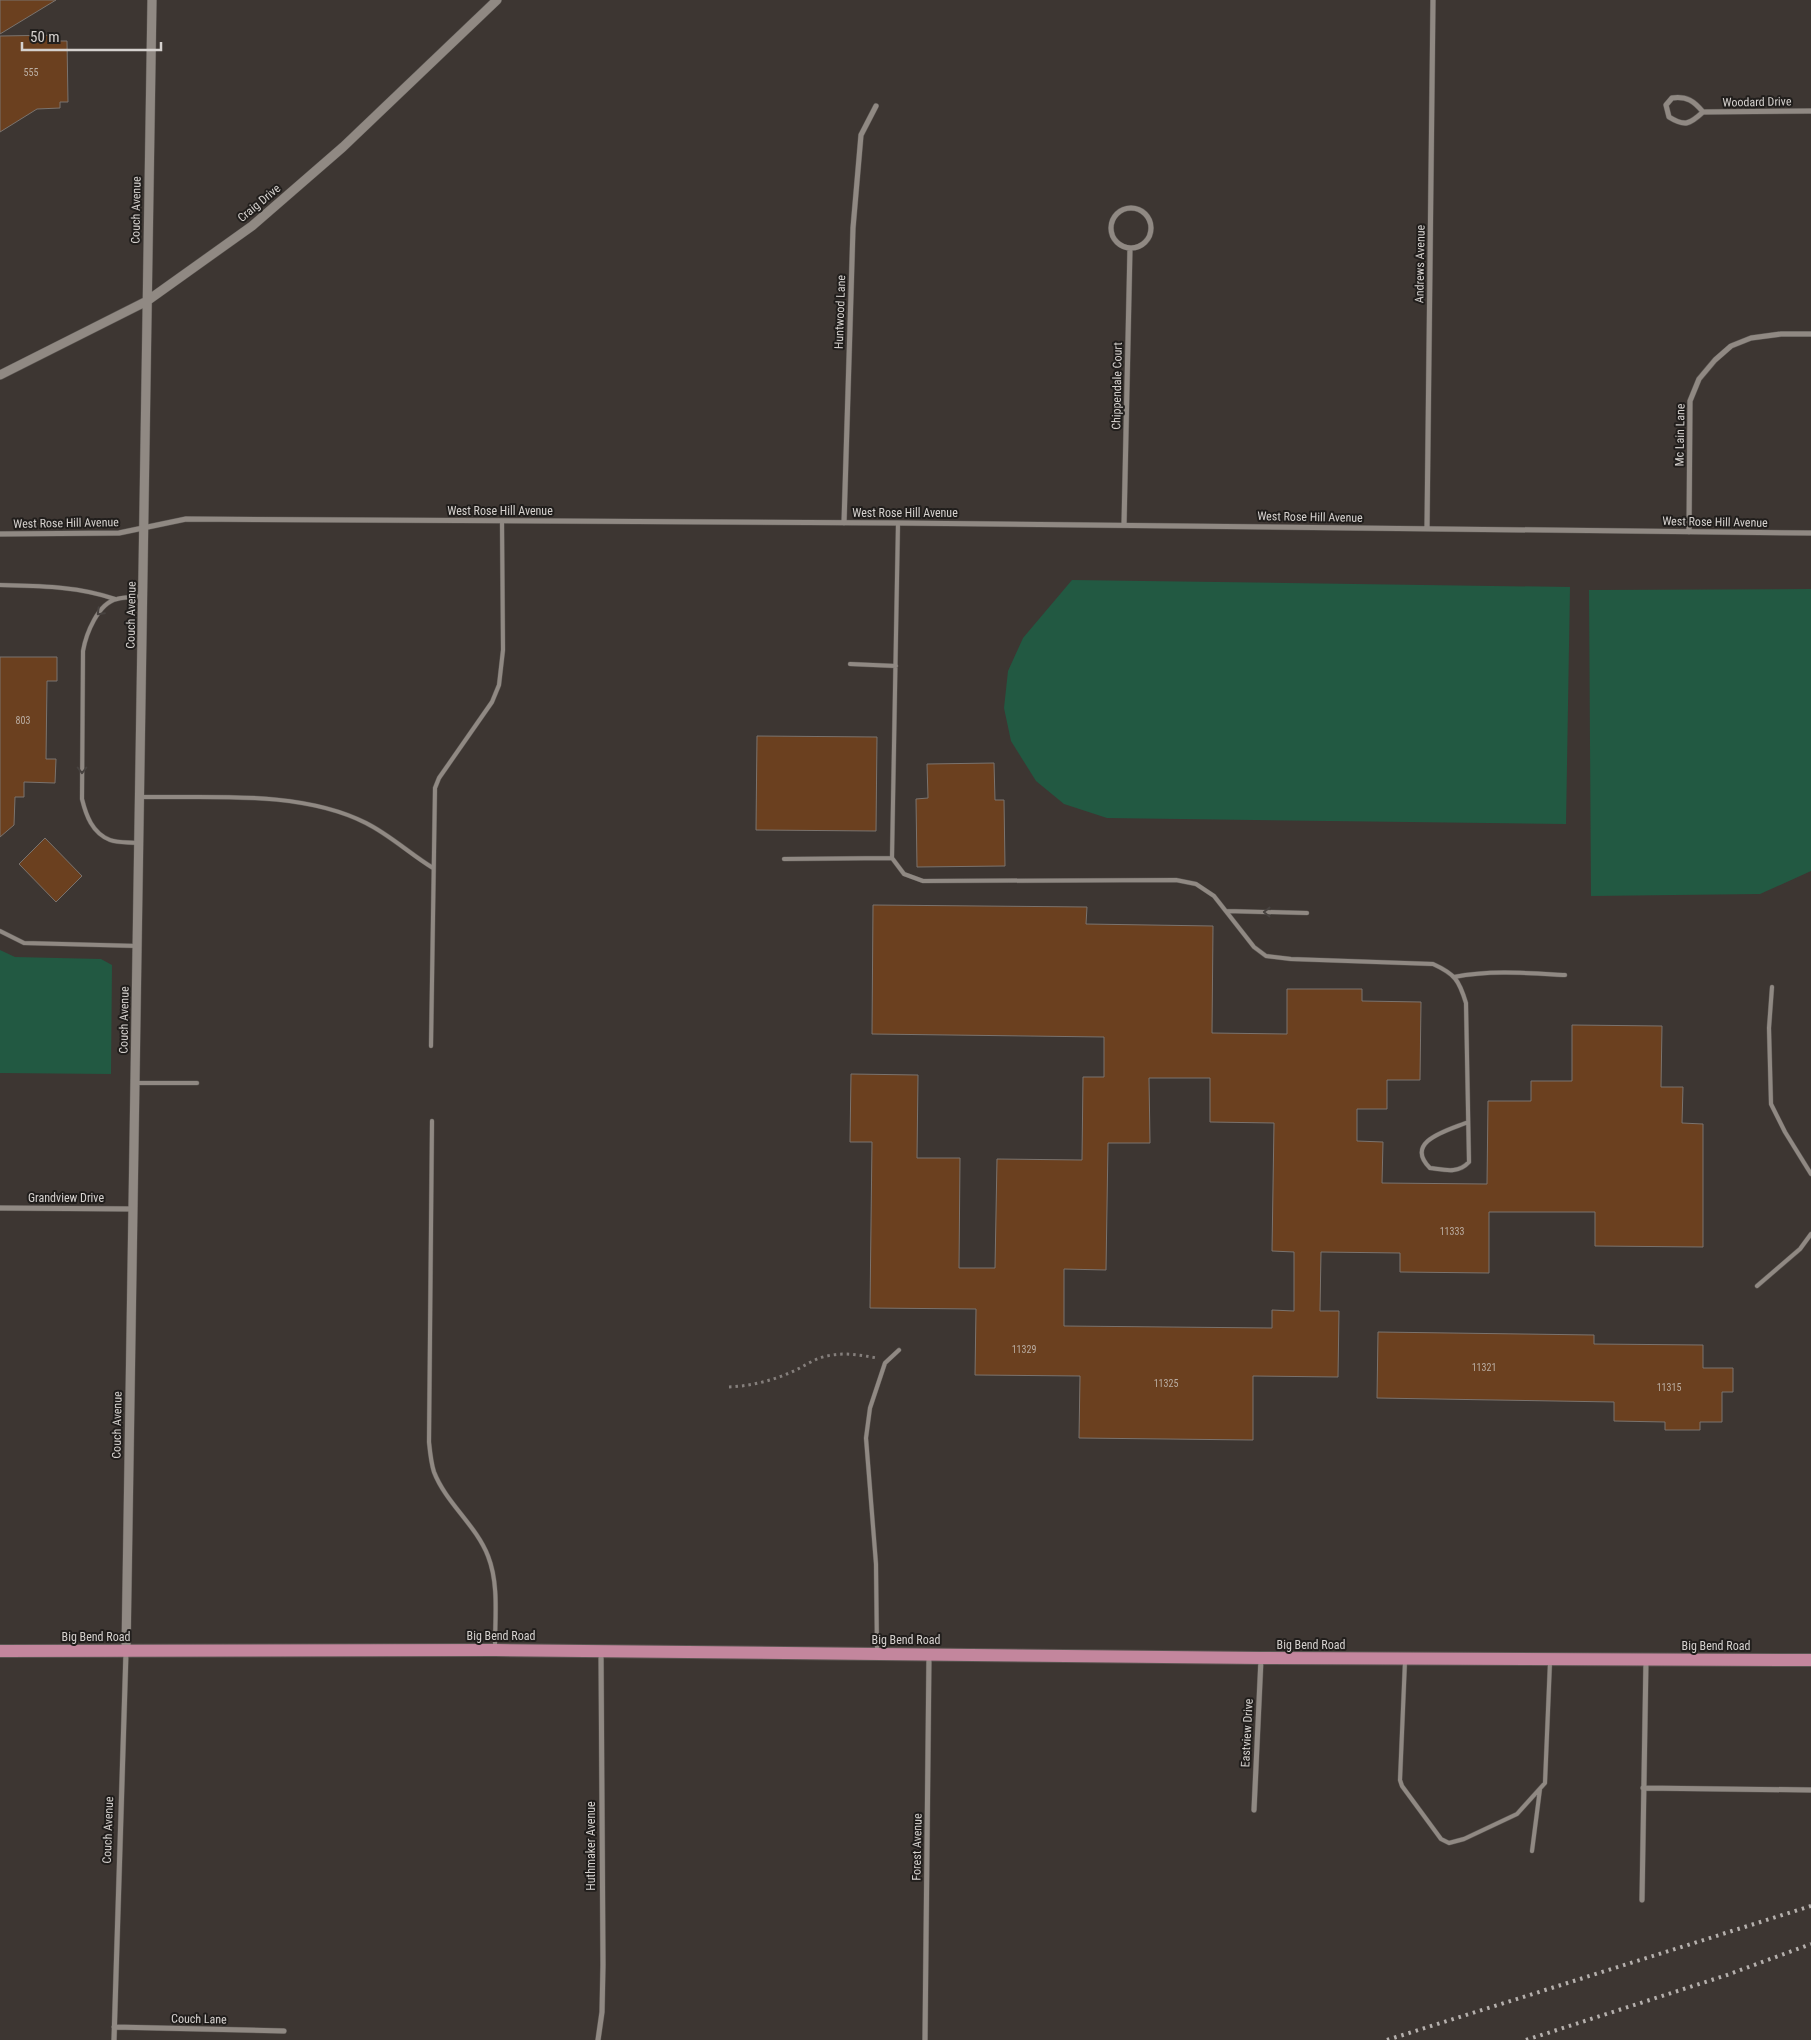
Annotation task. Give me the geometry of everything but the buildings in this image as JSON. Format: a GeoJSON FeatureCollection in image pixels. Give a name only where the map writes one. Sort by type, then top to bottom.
{"type":"FeatureCollection","features":[{"type":"Feature","properties":{"kind":"main road","name":"Big Bend Road"},"geometry":{"type":"LineString","coordinates":[[0,1651],[495,1650],[1261,1658],[1811,1660]]}},
{"type":"Feature","properties":{"kind":"street","name":"Couch Avenue"},"geometry":{"type":"LineString","coordinates":[[114,2040],[126,1651],[152,0]]}},
{"type":"Feature","properties":{"kind":"street","name":"Craig Drive"},"geometry":{"type":"LineString","coordinates":[[0,375],[147,301],[252,226],[343,147],[497,0]]}},
{"type":"Feature","properties":{"kind":"street","name":"Andrews Avenue"},"geometry":{"type":"LineString","coordinates":[[1427,528],[1432,0]]}},
{"type":"Feature","properties":{"kind":"street","name":"Woodard Drive"},"geometry":{"type":"LineString","coordinates":[[1703,112],[1689,98],[1681,96],[1672,98],[1666,105],[1669,117],[1680,124],[1691,123],[1703,112],[1811,111]]}},
{"type":"Feature","properties":{"kind":"street","name":"Huntwood Lane"},"geometry":{"type":"LineString","coordinates":[[844,523],[853,228],[861,135],[876,106]]}},
{"type":"Feature","properties":{"kind":"street"},"geometry":{"type":"LineString","coordinates":[[1132,207],[1140,209],[1146,214],[1152,228],[1145,243],[1138,247],[1130,248],[1116,242],[1110,227],[1112,219],[1117,213],[1124,208],[1132,207]]}},
{"type":"Feature","properties":{"kind":"street","name":"Chippendale Court"},"geometry":{"type":"LineString","coordinates":[[1124,525],[1130,248]]}},
{"type":"Feature","properties":{"kind":"street","name":"Mc Lain Lane"},"geometry":{"type":"LineString","coordinates":[[1689,532],[1690,401],[1699,379],[1715,360],[1731,346],[1751,338],[1781,334],[1811,334]]}},
{"type":"Feature","properties":{"kind":"street","name":"West Rose Hill Avenue"},"geometry":{"type":"LineString","coordinates":[[0,534],[119,533],[186,519],[898,523],[1811,533]]}},
{"type":"Feature","properties":{"kind":"street","name":"Grandview Drive"},"geometry":{"type":"LineString","coordinates":[[0,1208],[133,1209]]}},
{"type":"Feature","properties":{"kind":"street","name":"Huthmaker Avenue"},"geometry":{"type":"LineString","coordinates":[[598,2040],[602,2012],[603,1965],[601,1651]]}},
{"type":"Feature","properties":{"kind":"street","name":"Forest Avenue"},"geometry":{"type":"LineString","coordinates":[[925,2040],[929,1654]]}},
{"type":"Feature","properties":{"kind":"street","name":"Eastview Drive"},"geometry":{"type":"LineString","coordinates":[[1254,1810],[1261,1658]]}},
{"type":"Feature","properties":{"kind":"street"},"geometry":{"type":"LineString","coordinates":[[1642,1900],[1646,1659]]}},
{"type":"Feature","properties":{"kind":"street"},"geometry":{"type":"LineString","coordinates":[[1643,1788],[1811,1790]]}},
{"type":"Feature","properties":{"kind":"street","name":"Couch Lane"},"geometry":{"type":"LineString","coordinates":[[114,2027],[284,2031]]}},
{"type":"Feature","properties":{"kind":"lane"},"geometry":{"type":"LineString","coordinates":[[431,1046],[434,799],[439,778],[492,702],[499,684],[503,650],[502,521]]}},
{"type":"Feature","properties":{"kind":"lane"},"geometry":{"type":"LineString","coordinates":[[898,523],[892,858],[904,874],[923,881],[1176,880],[1196,884],[1214,896],[1254,948],[1266,956],[1291,959],[1432,964],[1449,972],[1454,977],[1460,984],[1466,1003],[1469,1162],[1464,1168],[1455,1171],[1430,1168],[1423,1161],[1421,1152],[1425,1143],[1436,1135],[1468,1122]]}},
{"type":"Feature","properties":{"kind":"lane"},"geometry":{"type":"LineString","coordinates":[[0,585],[47,586],[97,593],[114,599],[143,596]]}},
{"type":"Feature","properties":{"kind":"lane"},"geometry":{"type":"LineString","coordinates":[[114,599],[95,616],[85,638],[83,650],[82,799],[86,817],[94,828],[109,840],[139,844]]}},
{"type":"Feature","properties":{"kind":"lane"},"geometry":{"type":"LineString","coordinates":[[850,664],[896,666]]}},
{"type":"Feature","properties":{"kind":"lane"},"geometry":{"type":"LineString","coordinates":[[140,797],[276,799],[303,802],[366,823],[389,836],[413,856],[433,868]]}},
{"type":"Feature","properties":{"kind":"lane"},"geometry":{"type":"LineString","coordinates":[[784,859],[892,858]]}},
{"type":"Feature","properties":{"kind":"lane"},"geometry":{"type":"LineString","coordinates":[[1226,911],[1307,913]]}},
{"type":"Feature","properties":{"kind":"lane"},"geometry":{"type":"LineString","coordinates":[[0,931],[24,943],[138,946]]}},
{"type":"Feature","properties":{"kind":"lane"},"geometry":{"type":"LineString","coordinates":[[1454,977],[1477,972],[1565,975]]}},
{"type":"Feature","properties":{"kind":"lane"},"geometry":{"type":"LineString","coordinates":[[1772,987],[1769,1045],[1771,1104],[1785,1132],[1811,1174]]}},
{"type":"Feature","properties":{"kind":"lane"},"geometry":{"type":"LineString","coordinates":[[135,1082],[197,1083]]}},
{"type":"Feature","properties":{"kind":"lane"},"geometry":{"type":"LineString","coordinates":[[432,1122],[430,1458],[434,1472],[441,1485],[488,1556],[495,1590],[495,1650]]}},
{"type":"Feature","properties":{"kind":"lane"},"geometry":{"type":"LineString","coordinates":[[1757,1286],[1800,1249],[1811,1234]]}},
{"type":"Feature","properties":{"kind":"lane"},"geometry":{"type":"LineString","coordinates":[[877,1654],[875,1616],[876,1564],[866,1438],[870,1408],[886,1363],[899,1350]]}},
{"type":"Feature","properties":{"kind":"lane"},"geometry":{"type":"LineString","coordinates":[[1405,1658],[1400,1780],[1402,1786],[1441,1839],[1449,1843],[1464,1839],[1517,1814],[1545,1783],[1550,1659]]}},
{"type":"Feature","properties":{"kind":"lane"},"geometry":{"type":"LineString","coordinates":[[1532,1851],[1540,1789]]}},
{"type":"Feature","properties":{"kind":"path"},"geometry":{"type":"LineString","coordinates":[[729,1388],[752,1386],[828,1355],[859,1355],[878,1358],[886,1363]]}},
{"type":"Feature","properties":{"kind":"green space"},"geometry":{"type":"Polygon","coordinates":[[[1072,580],[1570,587],[1566,824],[1107,818],[1064,804],[1036,781],[1011,741],[1004,708],[1008,671],[1023,638],[1072,580]]]}},
{"type":"Feature","properties":{"kind":"green space"},"geometry":{"type":"Polygon","coordinates":[[[1811,589],[1811,871],[1760,894],[1591,896],[1589,590],[1811,589]]]}},
{"type":"Feature","properties":{"kind":"green space"},"geometry":{"type":"Polygon","coordinates":[[[0,950],[15,957],[101,959],[112,965],[111,1074],[0,1073],[0,950]]]}},
{"type":"Feature","properties":{"kind":"railway"},"geometry":{"type":"LineString","coordinates":[[1387,2040],[1811,1906]]}},
{"type":"Feature","properties":{"kind":"railway"},"geometry":{"type":"LineString","coordinates":[[1526,2040],[1727,1975],[1811,1944]]}}]}
